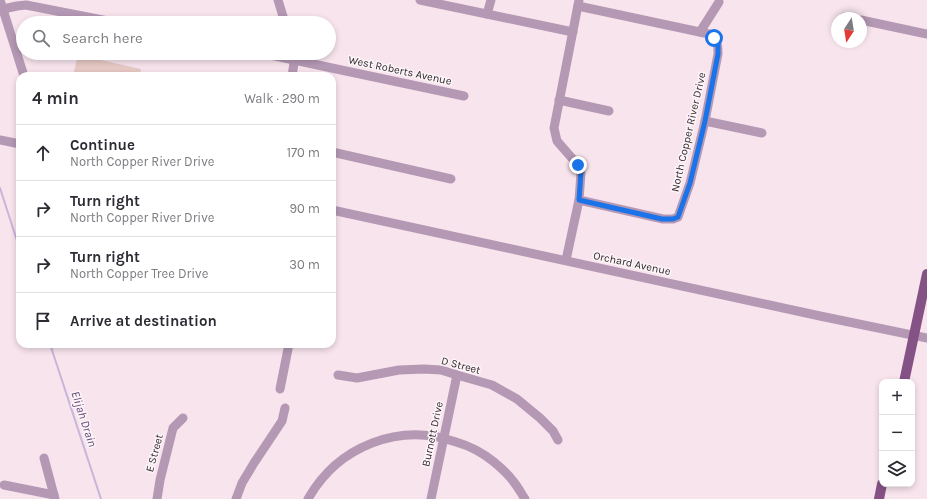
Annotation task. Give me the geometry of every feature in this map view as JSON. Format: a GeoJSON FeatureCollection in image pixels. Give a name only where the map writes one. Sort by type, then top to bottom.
{"type":"FeatureCollection","features":[{"type":"Feature","properties":{"kind":"main road"},"geometry":{"type":"LineString","coordinates":[[905,379],[927,274]]}},
{"type":"Feature","properties":{"kind":"main road"},"geometry":{"type":"LineString","coordinates":[[879,499],[881,487]]}},
{"type":"Feature","properties":{"kind":"street"},"geometry":{"type":"LineString","coordinates":[[278,0],[284,16]]}},
{"type":"Feature","properties":{"kind":"street"},"geometry":{"type":"LineString","coordinates":[[420,0],[573,32]]}},
{"type":"Feature","properties":{"kind":"street"},"geometry":{"type":"LineString","coordinates":[[487,14],[491,0]]}},
{"type":"Feature","properties":{"kind":"street"},"geometry":{"type":"LineString","coordinates":[[700,32],[719,2]]}},
{"type":"Feature","properties":{"kind":"street"},"geometry":{"type":"LineString","coordinates":[[566,260],[579,200],[581,172],[578,165],[557,140],[554,128],[579,3]]}},
{"type":"Feature","properties":{"kind":"street","name":"North Copper River Drive"},"geometry":{"type":"LineString","coordinates":[[579,3],[709,34],[714,38],[718,45],[718,54],[705,121],[690,183],[678,217],[673,219],[662,219],[579,200]]}},
{"type":"Feature","properties":{"kind":"street"},"geometry":{"type":"LineString","coordinates":[[16,50],[2,4],[17,6],[26,5],[82,16]]}},
{"type":"Feature","properties":{"kind":"street"},"geometry":{"type":"LineString","coordinates":[[867,21],[927,34]]}},
{"type":"Feature","properties":{"kind":"street"},"geometry":{"type":"LineString","coordinates":[[19,60],[23,72]]}},
{"type":"Feature","properties":{"kind":"street"},"geometry":{"type":"LineString","coordinates":[[292,72],[294,60]]}},
{"type":"Feature","properties":{"kind":"street","name":"West Roberts Avenue"},"geometry":{"type":"LineString","coordinates":[[311,60],[464,96]]}},
{"type":"Feature","properties":{"kind":"street"},"geometry":{"type":"LineString","coordinates":[[560,100],[609,111]]}},
{"type":"Feature","properties":{"kind":"street"},"geometry":{"type":"LineString","coordinates":[[705,121],[762,133]]}},
{"type":"Feature","properties":{"kind":"street"},"geometry":{"type":"LineString","coordinates":[[0,140],[16,143]]}},
{"type":"Feature","properties":{"kind":"street"},"geometry":{"type":"LineString","coordinates":[[336,153],[451,179]]}},
{"type":"Feature","properties":{"kind":"street","name":"Orchard Avenue"},"geometry":{"type":"LineString","coordinates":[[336,211],[927,338]]}},
{"type":"Feature","properties":{"kind":"street"},"geometry":{"type":"LineString","coordinates":[[280,388],[288,348]]}},
{"type":"Feature","properties":{"kind":"street","name":"D Street"},"geometry":{"type":"LineString","coordinates":[[338,375],[357,378],[399,370],[424,369],[441,370],[457,374],[492,385],[517,399],[540,418],[553,431],[558,440]]}},
{"type":"Feature","properties":{"kind":"street","name":"Burnett Drive"},"geometry":{"type":"LineString","coordinates":[[431,499],[457,374]]}},
{"type":"Feature","properties":{"kind":"street"},"geometry":{"type":"LineString","coordinates":[[236,499],[242,482],[282,421],[285,408]]}},
{"type":"Feature","properties":{"kind":"street","name":"E Street"},"geometry":{"type":"LineString","coordinates":[[157,499],[160,480],[173,428],[183,418]]}},
{"type":"Feature","properties":{"kind":"street"},"geometry":{"type":"LineString","coordinates":[[308,499],[315,487],[331,468],[350,453],[372,442],[395,436],[420,434],[444,438],[470,446],[493,461],[513,480],[525,499]]}},
{"type":"Feature","properties":{"kind":"street"},"geometry":{"type":"LineString","coordinates":[[4,485],[54,497],[44,458]]}},
{"type":"Feature","properties":{"kind":"shaded area"},"geometry":{"type":"Polygon","coordinates":[[[77,60],[100,60],[141,69],[140,72],[74,72],[77,60]]]}},
{"type":"Feature","properties":{"kind":"waterway","name":"Elijah Drain"},"geometry":{"type":"LineString","coordinates":[[0,188],[16,238]]}},
{"type":"Feature","properties":{"kind":"waterway","name":"Elijah Drain"},"geometry":{"type":"LineString","coordinates":[[51,348],[101,499]]}},
{"type":"Feature","properties":{"kind":"route"},"geometry":{"type":"LineString","coordinates":[[578,165],[581,172],[579,200],[662,219],[673,219],[678,217],[690,183],[705,121],[718,54],[718,45],[714,38]]}}]}
